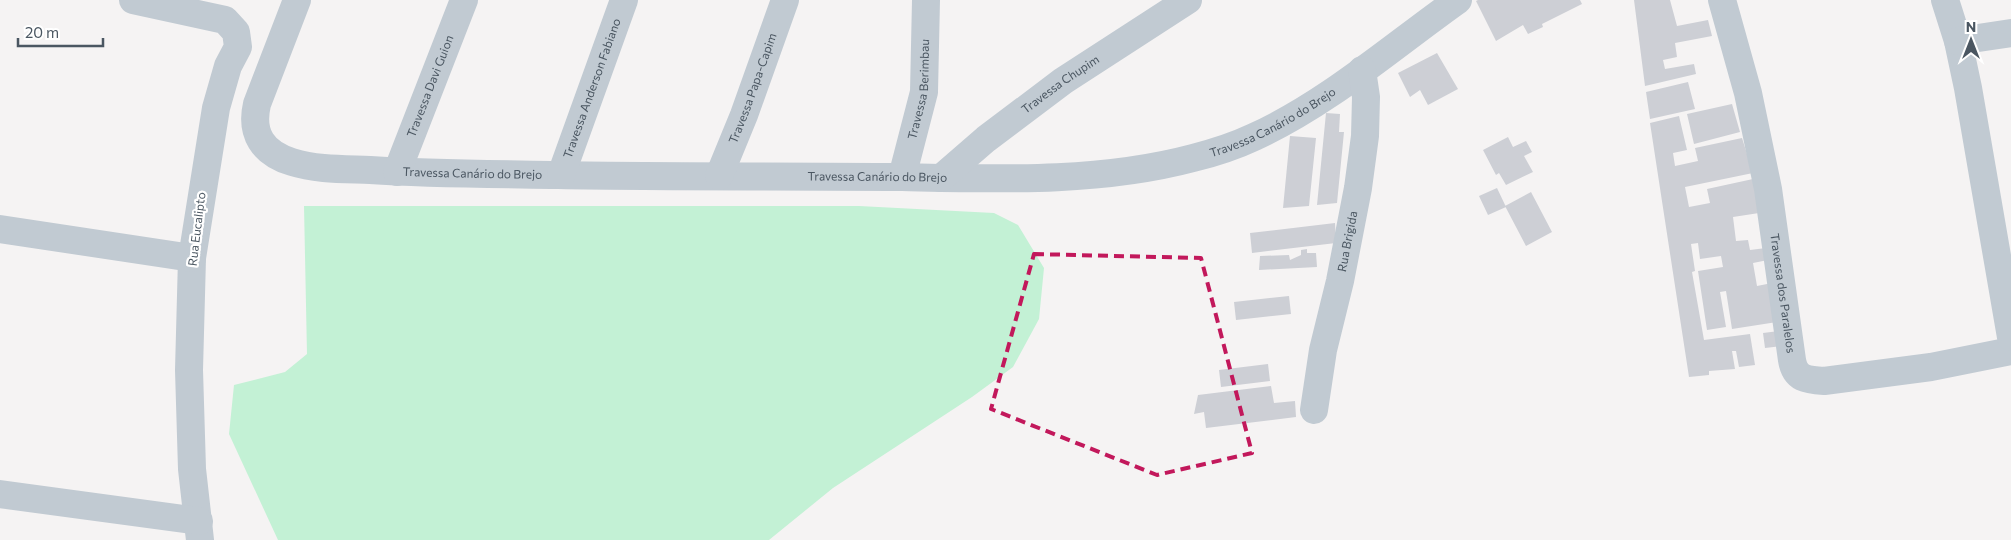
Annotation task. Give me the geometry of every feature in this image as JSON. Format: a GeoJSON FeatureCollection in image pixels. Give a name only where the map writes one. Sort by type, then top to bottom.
{"type":"FeatureCollection","features":[{"type":"Feature","properties":{"kind":"street","name":"Rua Eucalipto"},"geometry":{"type":"LineString","coordinates":[[133,0],[224,20],[236,32],[238,47],[228,66],[216,108],[192,258],[189,380],[192,469],[200,530]]}},
{"type":"Feature","properties":{"kind":"street"},"geometry":{"type":"LineString","coordinates":[[210,144],[257,130],[257,104],[297,0]]}},
{"type":"Feature","properties":{"kind":"street","name":"Travessa Davi Guion"},"geometry":{"type":"LineString","coordinates":[[397,172],[464,0]]}},
{"type":"Feature","properties":{"kind":"street","name":"Travessa Anderson Fabiano"},"geometry":{"type":"LineString","coordinates":[[561,175],[624,0]]}},
{"type":"Feature","properties":{"kind":"street","name":"Travessa Papa-Capim"},"geometry":{"type":"LineString","coordinates":[[719,176],[744,115],[785,0]]}},
{"type":"Feature","properties":{"kind":"street","name":"Travessa Berimbau"},"geometry":{"type":"LineString","coordinates":[[902,178],[924,92],[924,19],[926,0]]}},
{"type":"Feature","properties":{"kind":"street","name":"Travessa Chupim"},"geometry":{"type":"LineString","coordinates":[[941,178],[986,139],[1064,80],[1188,0]]}},
{"type":"Feature","properties":{"kind":"street","name":"Travessa Canário do Brejo"},"geometry":{"type":"LineString","coordinates":[[257,130],[272,154],[293,163],[327,168],[397,172],[941,178],[1091,175],[1133,171],[1191,159],[1255,137],[1332,92],[1458,0]]}},
{"type":"Feature","properties":{"kind":"street","name":"Travessa dos Paralelos"},"geometry":{"type":"LineString","coordinates":[[1722,0],[1756,125],[1768,189],[1793,369],[1798,375],[1809,380],[1824,381],[1931,367],[2011,351]]}},
{"type":"Feature","properties":{"kind":"street"},"geometry":{"type":"LineString","coordinates":[[1945,0],[1958,41],[1976,133],[2011,337]]}},
{"type":"Feature","properties":{"kind":"street"},"geometry":{"type":"LineString","coordinates":[[1958,41],[2011,33]]}},
{"type":"Feature","properties":{"kind":"street","name":"Rua Brigida"},"geometry":{"type":"LineString","coordinates":[[1314,410],[1323,350],[1340,282],[1365,136],[1366,96],[1362,70]]}},
{"type":"Feature","properties":{"kind":"street"},"geometry":{"type":"LineString","coordinates":[[0,229],[192,258]]}},
{"type":"Feature","properties":{"kind":"street"},"geometry":{"type":"LineString","coordinates":[[0,494],[200,530]]}},
{"type":"Feature","properties":{"kind":"highlighted area"},"geometry":{"type":"Polygon","coordinates":[[[1034,254],[1201,258],[1252,453],[1157,475],[991,409],[1034,254]]]}},
{"type":"Feature","properties":{"kind":"green space"},"geometry":{"type":"Polygon","coordinates":[[[304,206],[859,206],[994,213],[1018,225],[1044,268],[1039,319],[1013,367],[972,397],[833,488],[769,540],[278,540],[229,434],[234,385],[285,372],[307,354],[304,206]]]}},
{"type":"Feature","properties":{"kind":"building"},"geometry":{"type":"Polygon","coordinates":[[[1580,0],[1582,4],[1542,24],[1543,27],[1528,34],[1523,25],[1496,41],[1476,1],[1580,0]]]}},
{"type":"Feature","properties":{"kind":"building"},"geometry":{"type":"Polygon","coordinates":[[[1634,0],[1670,0],[1677,26],[1708,20],[1712,36],[1675,43],[1677,57],[1663,60],[1665,69],[1694,64],[1696,74],[1645,86],[1634,0]]]}},
{"type":"Feature","properties":{"kind":"building"},"geometry":{"type":"Polygon","coordinates":[[[1437,53],[1458,89],[1428,105],[1420,90],[1410,97],[1398,73],[1437,53]]]}},
{"type":"Feature","properties":{"kind":"building"},"geometry":{"type":"Polygon","coordinates":[[[1688,82],[1695,109],[1650,119],[1646,92],[1688,82]]]}},
{"type":"Feature","properties":{"kind":"building"},"geometry":{"type":"Polygon","coordinates":[[[1732,104],[1740,132],[1694,144],[1687,114],[1732,104]]]}},
{"type":"Feature","properties":{"kind":"building"},"geometry":{"type":"Polygon","coordinates":[[[1326,113],[1340,114],[1339,132],[1344,132],[1337,203],[1317,205],[1326,113]]]}},
{"type":"Feature","properties":{"kind":"building"},"geometry":{"type":"Polygon","coordinates":[[[1679,116],[1687,150],[1673,153],[1675,166],[1698,161],[1695,148],[1742,138],[1753,173],[1685,187],[1689,207],[1710,203],[1707,189],[1753,179],[1759,213],[1733,217],[1736,241],[1748,240],[1750,250],[1766,248],[1768,260],[1753,263],[1757,286],[1772,283],[1777,322],[1732,329],[1726,291],[1720,292],[1726,327],[1707,330],[1698,271],[1723,267],[1721,256],[1700,259],[1698,243],[1691,244],[1695,271],[1692,272],[1704,340],[1750,334],[1755,365],[1739,367],[1736,351],[1732,351],[1735,369],[1709,371],[1709,375],[1689,377],[1650,123],[1679,116]]]}},
{"type":"Feature","properties":{"kind":"building"},"geometry":{"type":"Polygon","coordinates":[[[1290,136],[1316,138],[1309,206],[1283,208],[1290,136]]]}},
{"type":"Feature","properties":{"kind":"building"},"geometry":{"type":"Polygon","coordinates":[[[1508,137],[1513,147],[1526,141],[1532,152],[1524,156],[1533,172],[1506,185],[1499,173],[1496,175],[1483,150],[1508,137]]]}},
{"type":"Feature","properties":{"kind":"building"},"geometry":{"type":"Polygon","coordinates":[[[1497,188],[1506,207],[1488,215],[1479,196],[1497,188]]]}},
{"type":"Feature","properties":{"kind":"building"},"geometry":{"type":"Polygon","coordinates":[[[1531,192],[1552,232],[1526,246],[1505,206],[1531,192]]]}},
{"type":"Feature","properties":{"kind":"building"},"geometry":{"type":"Polygon","coordinates":[[[1335,223],[1336,243],[1252,253],[1250,233],[1335,223]]]}},
{"type":"Feature","properties":{"kind":"building"},"geometry":{"type":"Polygon","coordinates":[[[1307,249],[1307,253],[1316,253],[1317,267],[1259,270],[1260,256],[1289,255],[1290,260],[1301,255],[1301,250],[1307,249]]]}},
{"type":"Feature","properties":{"kind":"building"},"geometry":{"type":"Polygon","coordinates":[[[1289,296],[1291,314],[1236,320],[1234,302],[1289,296]]]}},
{"type":"Feature","properties":{"kind":"building"},"geometry":{"type":"Polygon","coordinates":[[[1779,331],[1781,346],[1765,348],[1763,333],[1779,331]]]}},
{"type":"Feature","properties":{"kind":"building"},"geometry":{"type":"Polygon","coordinates":[[[1268,364],[1270,381],[1221,387],[1219,370],[1268,364]]]}},
{"type":"Feature","properties":{"kind":"building"},"geometry":{"type":"Polygon","coordinates":[[[1271,386],[1274,403],[1295,401],[1296,417],[1206,428],[1204,412],[1194,414],[1198,395],[1271,386]]]}}]}
